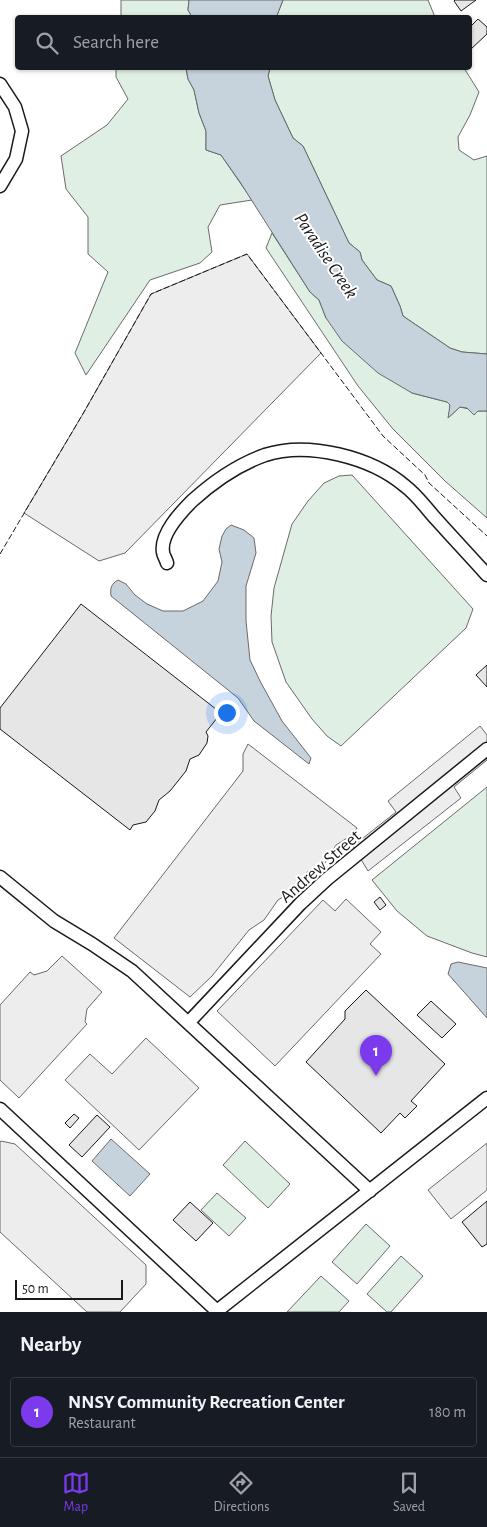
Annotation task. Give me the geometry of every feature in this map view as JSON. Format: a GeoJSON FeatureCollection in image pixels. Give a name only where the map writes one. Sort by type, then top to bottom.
{"type":"FeatureCollection","features":[{"type":"Feature","properties":{"kind":"street"},"geometry":{"type":"LineString","coordinates":[[0,84],[15,107],[22,131],[16,159],[0,186]]}},
{"type":"Feature","properties":{"kind":"street"},"geometry":{"type":"LineString","coordinates":[[167,563],[163,552],[163,542],[169,530],[180,513],[209,486],[229,472],[267,454],[309,450],[356,460],[379,470],[405,486],[487,575]]}},
{"type":"Feature","properties":{"kind":"street","name":"Andrew Street"},"geometry":{"type":"LineString","coordinates":[[189,1022],[300,904],[327,879],[487,749]]}},
{"type":"Feature","properties":{"kind":"street"},"geometry":{"type":"LineString","coordinates":[[0,876],[54,922],[92,944],[132,972],[189,1022],[370,1191]]}},
{"type":"Feature","properties":{"kind":"street"},"geometry":{"type":"LineString","coordinates":[[0,1109],[218,1312],[487,1098]]}},
{"type":"Feature","properties":{"kind":"green space"},"geometry":{"type":"Polygon","coordinates":[[[121,0],[189,0],[188,10],[191,15],[121,15],[121,0]]]}},
{"type":"Feature","properties":{"kind":"green space"},"geometry":{"type":"Polygon","coordinates":[[[283,0],[428,0],[434,15],[277,15],[283,0]]]}},
{"type":"Feature","properties":{"kind":"green space"},"geometry":{"type":"Polygon","coordinates":[[[116,70],[186,70],[206,131],[206,150],[221,155],[252,200],[220,205],[208,227],[212,252],[200,263],[150,280],[86,375],[75,353],[108,272],[88,254],[88,217],[66,189],[61,156],[107,125],[128,99],[116,77],[116,70]]]}},
{"type":"Feature","properties":{"kind":"green space"},"geometry":{"type":"Polygon","coordinates":[[[270,70],[465,70],[479,92],[470,115],[458,137],[459,150],[474,160],[487,156],[487,354],[462,352],[450,348],[403,316],[391,286],[377,280],[362,260],[360,252],[349,243],[303,146],[293,138],[275,100],[268,76],[270,70]]]}},
{"type":"Feature","properties":{"kind":"green space"},"geometry":{"type":"Polygon","coordinates":[[[272,233],[310,292],[319,300],[326,318],[412,393],[447,402],[450,405],[449,417],[460,407],[487,411],[487,518],[445,481],[393,429],[358,386],[266,248],[272,233]]]}},
{"type":"Feature","properties":{"kind":"green space"},"geometry":{"type":"Polygon","coordinates":[[[352,475],[473,609],[466,628],[341,746],[327,736],[312,719],[286,682],[272,642],[271,616],[274,588],[292,524],[308,501],[324,483],[339,476],[352,475]]]}},
{"type":"Feature","properties":{"kind":"green space"},"geometry":{"type":"Polygon","coordinates":[[[487,787],[487,957],[427,936],[397,911],[372,880],[487,787]]]}},
{"type":"Feature","properties":{"kind":"green space"},"geometry":{"type":"Polygon","coordinates":[[[245,1141],[290,1184],[268,1208],[223,1165],[245,1141]]]}},
{"type":"Feature","properties":{"kind":"green space"},"geometry":{"type":"Polygon","coordinates":[[[217,1193],[246,1218],[229,1236],[201,1210],[217,1193]]]}},
{"type":"Feature","properties":{"kind":"green space"},"geometry":{"type":"Polygon","coordinates":[[[366,1224],[390,1246],[357,1284],[332,1262],[366,1224]]]}},
{"type":"Feature","properties":{"kind":"green space"},"geometry":{"type":"Polygon","coordinates":[[[401,1256],[423,1276],[391,1312],[387,1312],[367,1294],[401,1256]]]}},
{"type":"Feature","properties":{"kind":"green space"},"geometry":{"type":"Polygon","coordinates":[[[321,1276],[349,1301],[339,1312],[287,1312],[321,1276]]]}},
{"type":"Feature","properties":{"kind":"shaded area"},"geometry":{"type":"Polygon","coordinates":[[[247,254],[321,353],[125,553],[99,561],[24,513],[151,294],[247,254]]]}},
{"type":"Feature","properties":{"kind":"shaded area"},"geometry":{"type":"Polygon","coordinates":[[[480,726],[487,735],[487,760],[454,787],[461,798],[368,871],[353,846],[396,812],[388,801],[480,726]]]}},
{"type":"Feature","properties":{"kind":"shaded area"},"geometry":{"type":"Polygon","coordinates":[[[248,744],[357,828],[352,835],[336,845],[325,863],[307,872],[296,889],[278,900],[264,920],[249,930],[212,976],[190,997],[114,938],[243,771],[243,754],[248,744]]]}},
{"type":"Feature","properties":{"kind":"shaded area"},"geometry":{"type":"Polygon","coordinates":[[[346,899],[381,932],[370,944],[381,954],[275,1066],[217,1011],[323,900],[335,911],[346,899]]]}},
{"type":"Feature","properties":{"kind":"shaded area"},"geometry":{"type":"Polygon","coordinates":[[[62,956],[102,992],[87,1009],[85,1022],[87,1024],[19,1098],[0,1080],[0,1005],[30,972],[34,975],[47,971],[62,956]]]}},
{"type":"Feature","properties":{"kind":"shaded area"},"geometry":{"type":"Polygon","coordinates":[[[146,1038],[199,1088],[139,1150],[65,1080],[90,1054],[112,1074],[146,1038]]]}},
{"type":"Feature","properties":{"kind":"shaded area"},"geometry":{"type":"Polygon","coordinates":[[[1,1141],[15,1144],[146,1265],[146,1284],[120,1312],[87,1312],[0,1232],[1,1141]]]}},
{"type":"Feature","properties":{"kind":"shaded area"},"geometry":{"type":"Polygon","coordinates":[[[487,1143],[487,1190],[451,1219],[428,1190],[487,1143]]]}},
{"type":"Feature","properties":{"kind":"water"},"geometry":{"type":"Polygon","coordinates":[[[189,0],[283,0],[277,15],[191,15],[188,10],[189,0]]]}},
{"type":"Feature","properties":{"kind":"water","name":"Paradise Creek"},"geometry":{"type":"Polygon","coordinates":[[[186,70],[270,70],[268,76],[275,100],[293,138],[303,146],[349,243],[360,252],[362,260],[377,280],[391,286],[403,316],[450,348],[462,352],[487,354],[487,411],[478,411],[474,415],[467,408],[460,407],[448,418],[450,405],[447,402],[412,393],[378,373],[342,341],[326,318],[319,300],[310,292],[221,155],[206,150],[206,131],[199,113],[194,90],[188,79],[186,70]]]}},
{"type":"Feature","properties":{"kind":"water"},"geometry":{"type":"Polygon","coordinates":[[[231,525],[244,530],[254,538],[256,553],[246,586],[246,621],[250,660],[282,721],[311,758],[309,764],[254,721],[238,698],[111,596],[112,586],[118,580],[126,584],[135,595],[147,604],[163,611],[183,611],[203,601],[218,581],[222,562],[219,549],[222,536],[231,525]]]}},
{"type":"Feature","properties":{"kind":"water"},"geometry":{"type":"Polygon","coordinates":[[[458,962],[487,968],[487,1018],[448,974],[451,964],[458,962]]]}},
{"type":"Feature","properties":{"kind":"water"},"geometry":{"type":"Polygon","coordinates":[[[111,1139],[150,1174],[130,1196],[92,1161],[111,1139]]]}},
{"type":"Feature","properties":{"kind":"building"},"geometry":{"type":"Polygon","coordinates":[[[455,0],[476,0],[461,11],[455,0]]]}},
{"type":"Feature","properties":{"kind":"building"},"geometry":{"type":"Polygon","coordinates":[[[478,19],[487,27],[487,34],[472,48],[472,25],[478,19]]]}},
{"type":"Feature","properties":{"kind":"building"},"geometry":{"type":"Polygon","coordinates":[[[81,604],[221,713],[206,732],[208,736],[207,743],[199,755],[190,759],[186,771],[170,791],[159,800],[155,811],[146,822],[133,825],[130,830],[0,729],[0,708],[81,604]]]}},
{"type":"Feature","properties":{"kind":"building"},"geometry":{"type":"Polygon","coordinates":[[[487,665],[487,687],[476,675],[487,665]]]}},
{"type":"Feature","properties":{"kind":"building"},"geometry":{"type":"Polygon","coordinates":[[[380,897],[386,905],[380,910],[374,902],[380,897]]]}},
{"type":"Feature","properties":{"kind":"building"},"geometry":{"type":"Polygon","coordinates":[[[366,990],[445,1064],[411,1101],[417,1106],[405,1118],[400,1113],[381,1133],[306,1062],[345,1019],[345,1011],[366,990]]]}},
{"type":"Feature","properties":{"kind":"building"},"geometry":{"type":"Polygon","coordinates":[[[431,1001],[456,1024],[442,1038],[417,1015],[431,1001]]]}},
{"type":"Feature","properties":{"kind":"building"},"geometry":{"type":"Polygon","coordinates":[[[74,1114],[79,1118],[70,1128],[65,1123],[74,1114]]]}},
{"type":"Feature","properties":{"kind":"building"},"geometry":{"type":"Polygon","coordinates":[[[97,1115],[110,1127],[82,1157],[69,1145],[97,1115]]]}},
{"type":"Feature","properties":{"kind":"building"},"geometry":{"type":"Polygon","coordinates":[[[487,1201],[487,1244],[482,1247],[462,1222],[487,1201]]]}},
{"type":"Feature","properties":{"kind":"building"},"geometry":{"type":"Polygon","coordinates":[[[190,1202],[213,1223],[196,1241],[173,1220],[190,1202]]]}},
{"type":"Feature","properties":{"kind":"fence"},"geometry":{"type":"LineString","coordinates":[[0,554],[151,294],[247,254],[383,436],[425,475],[429,483],[487,536]]}},
{"type":"Feature","properties":{"kind":"place","name":"NNSY Community Recreation Center"},"geometry":{"type":"Point","coordinates":[376,1076]}}]}
